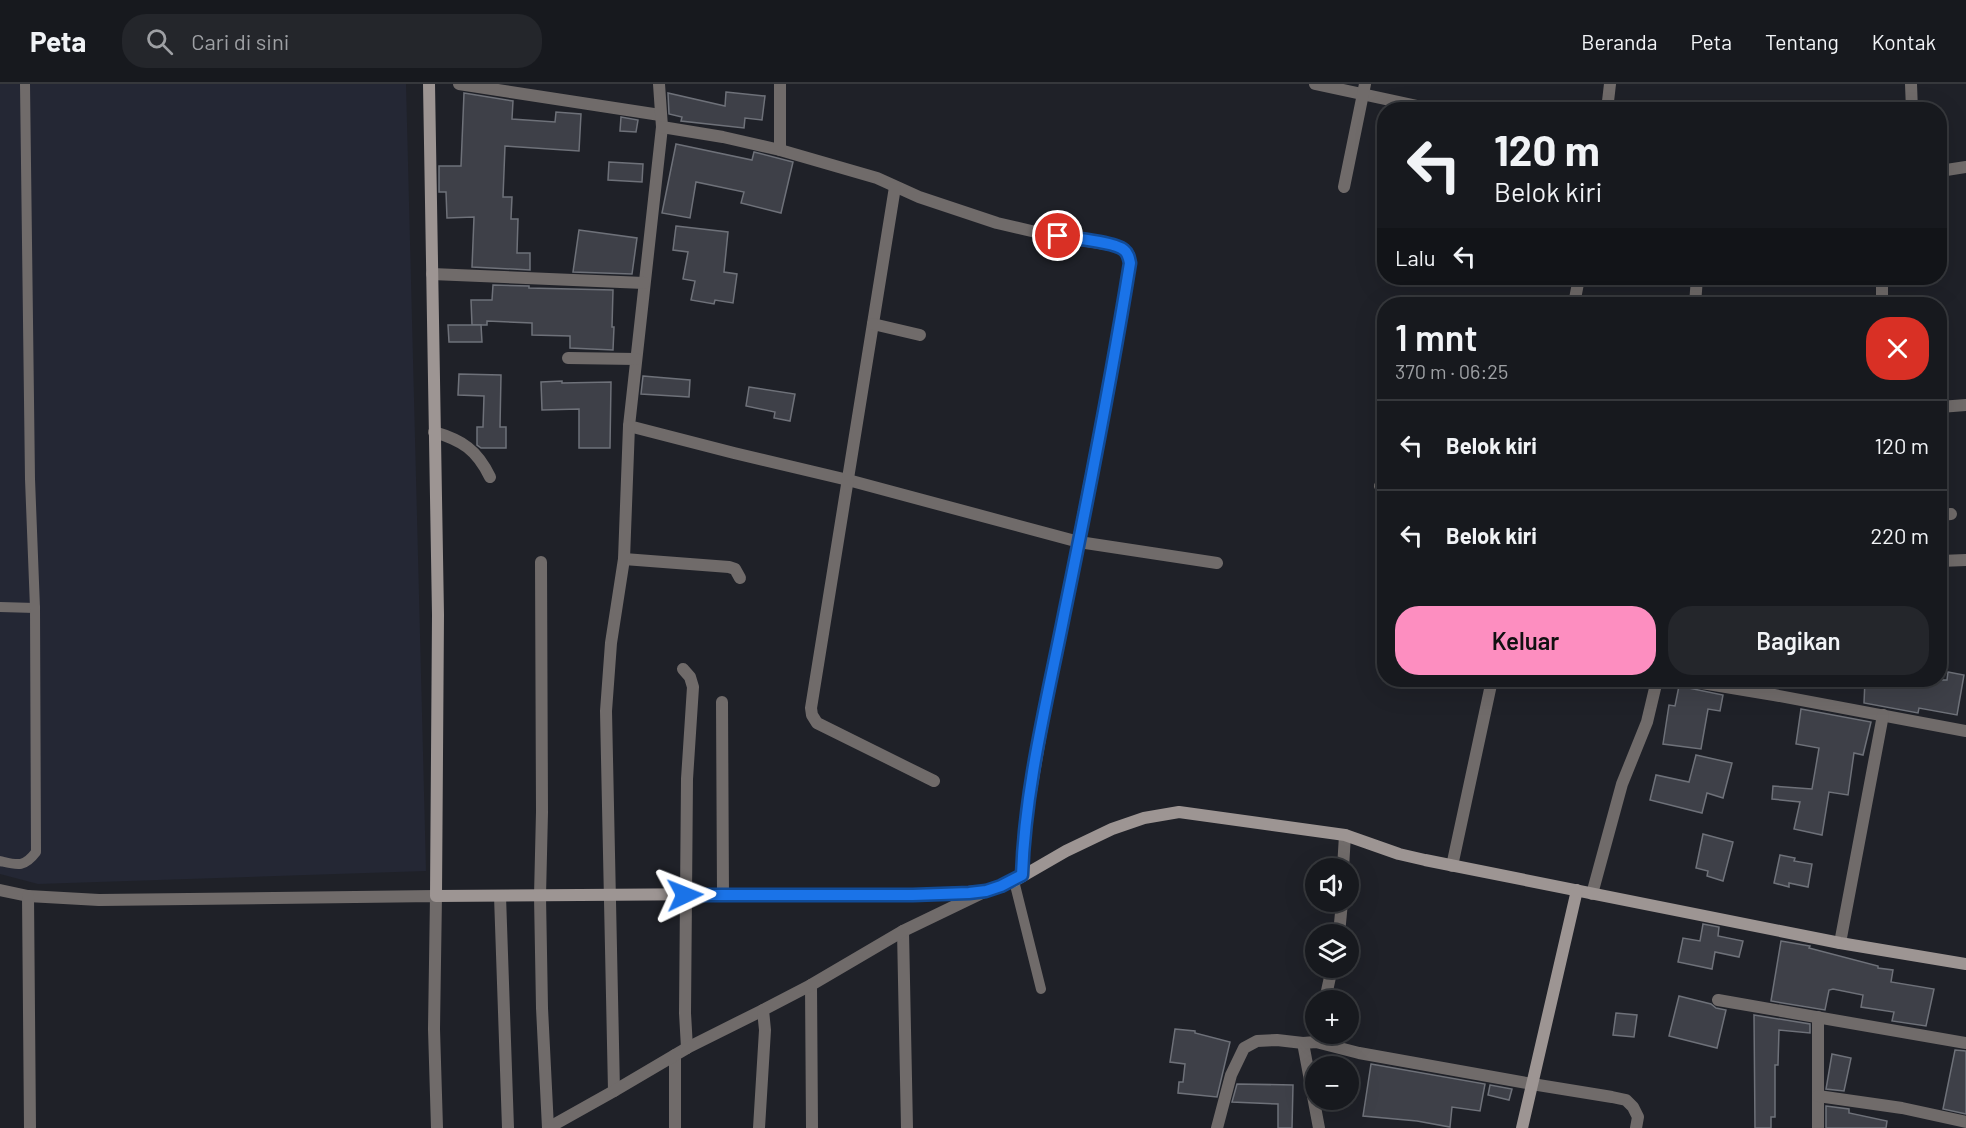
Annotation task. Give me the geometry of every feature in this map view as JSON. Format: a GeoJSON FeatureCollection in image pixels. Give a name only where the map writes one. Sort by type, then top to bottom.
{"type":"FeatureCollection","features":[{"type":"Feature","properties":{"kind":"street"},"geometry":{"type":"LineString","coordinates":[[429,84],[438,637],[434,1029],[437,1128]]}},
{"type":"Feature","properties":{"kind":"street"},"geometry":{"type":"LineString","coordinates":[[459,84],[661,121],[723,138],[780,150],[877,178],[895,188],[997,223],[1111,245],[1124,249],[1129,255],[1130,263],[1118,337],[1043,721],[1018,878]]}},
{"type":"Feature","properties":{"kind":"street"},"geometry":{"type":"LineString","coordinates":[[615,1091],[606,711],[611,643],[624,559],[629,426],[661,121],[659,84]]}},
{"type":"Feature","properties":{"kind":"street"},"geometry":{"type":"LineString","coordinates":[[780,84],[780,150]]}},
{"type":"Feature","properties":{"kind":"street"},"geometry":{"type":"LineString","coordinates":[[1315,84],[1364,90],[1407,102]]}},
{"type":"Feature","properties":{"kind":"street"},"geometry":{"type":"LineString","coordinates":[[1608,102],[1610,84]]}},
{"type":"Feature","properties":{"kind":"street"},"geometry":{"type":"LineString","coordinates":[[1911,84],[1912,102]]}},
{"type":"Feature","properties":{"kind":"street"},"geometry":{"type":"LineString","coordinates":[[1344,187],[1364,90]]}},
{"type":"Feature","properties":{"kind":"street"},"geometry":{"type":"LineString","coordinates":[[1947,170],[1966,167]]}},
{"type":"Feature","properties":{"kind":"street"},"geometry":{"type":"LineString","coordinates":[[895,188],[811,708],[817,723],[934,781]]}},
{"type":"Feature","properties":{"kind":"street"},"geometry":{"type":"LineString","coordinates":[[432,274],[644,283]]}},
{"type":"Feature","properties":{"kind":"street"},"geometry":{"type":"LineString","coordinates":[[873,324],[920,336]]}},
{"type":"Feature","properties":{"kind":"street"},"geometry":{"type":"LineString","coordinates":[[568,358],[636,359]]}},
{"type":"Feature","properties":{"kind":"street"},"geometry":{"type":"LineString","coordinates":[[1947,406],[1966,405]]}},
{"type":"Feature","properties":{"kind":"street"},"geometry":{"type":"LineString","coordinates":[[629,426],[848,480],[1079,542],[1217,564]]}},
{"type":"Feature","properties":{"kind":"street"},"geometry":{"type":"LineString","coordinates":[[434,432],[454,438],[469,448],[483,463],[490,477]]}},
{"type":"Feature","properties":{"kind":"street"},"geometry":{"type":"LineString","coordinates":[[624,559],[729,567],[735,569],[740,578]]}},
{"type":"Feature","properties":{"kind":"street"},"geometry":{"type":"LineString","coordinates":[[1947,561],[1966,561]]}},
{"type":"Feature","properties":{"kind":"street"},"geometry":{"type":"LineString","coordinates":[[541,562],[540,896],[542,1008],[548,1128],[687,1048],[811,986],[903,931],[1018,878],[1112,829],[1144,818],[1179,812],[1325,831],[1345,835],[1399,854],[1452,866],[1840,943],[1966,964]]}},
{"type":"Feature","properties":{"kind":"street"},"geometry":{"type":"LineString","coordinates":[[683,669],[690,677],[693,687],[687,779],[685,895],[687,1048]]}},
{"type":"Feature","properties":{"kind":"street"},"geometry":{"type":"LineString","coordinates":[[1452,866],[1490,687]]}},
{"type":"Feature","properties":{"kind":"street"},"geometry":{"type":"LineString","coordinates":[[1592,894],[1622,784],[1647,722],[1655,687]]}},
{"type":"Feature","properties":{"kind":"street"},"geometry":{"type":"LineString","coordinates":[[1723,687],[1966,731]]}},
{"type":"Feature","properties":{"kind":"street"},"geometry":{"type":"LineString","coordinates":[[722,702],[723,894]]}},
{"type":"Feature","properties":{"kind":"street"},"geometry":{"type":"LineString","coordinates":[[1840,943],[1883,715]]}},
{"type":"Feature","properties":{"kind":"street"},"geometry":{"type":"LineString","coordinates":[[1344,858],[1345,835]]}},
{"type":"Feature","properties":{"kind":"street"},"geometry":{"type":"LineString","coordinates":[[0,890],[28,896],[99,900],[723,894],[913,895],[986,891]]}},
{"type":"Feature","properties":{"kind":"street"},"geometry":{"type":"LineString","coordinates":[[1522,1128],[1577,890]]}},
{"type":"Feature","properties":{"kind":"street"},"geometry":{"type":"LineString","coordinates":[[28,896],[30,1128]]}},
{"type":"Feature","properties":{"kind":"street"},"geometry":{"type":"LineString","coordinates":[[500,896],[508,1128]]}},
{"type":"Feature","properties":{"kind":"street"},"geometry":{"type":"LineString","coordinates":[[903,931],[907,1128]]}},
{"type":"Feature","properties":{"kind":"street"},"geometry":{"type":"LineString","coordinates":[[811,986],[812,1128]]}},
{"type":"Feature","properties":{"kind":"street"},"geometry":{"type":"LineString","coordinates":[[1718,1000],[1966,1043]]}},
{"type":"Feature","properties":{"kind":"street"},"geometry":{"type":"LineString","coordinates":[[759,1128],[765,1030],[763,1010]]}},
{"type":"Feature","properties":{"kind":"street"},"geometry":{"type":"LineString","coordinates":[[1818,1017],[1818,1128]]}},
{"type":"Feature","properties":{"kind":"street"},"geometry":{"type":"LineString","coordinates":[[1217,1128],[1231,1075],[1244,1048],[1257,1041],[1277,1040],[1303,1043],[1319,1128]]}},
{"type":"Feature","properties":{"kind":"street"},"geometry":{"type":"LineString","coordinates":[[1334,1044],[1359,1053],[1626,1100],[1638,1117],[1635,1128]]}},
{"type":"Feature","properties":{"kind":"street"},"geometry":{"type":"LineString","coordinates":[[675,1055],[675,1128]]}},
{"type":"Feature","properties":{"kind":"street"},"geometry":{"type":"LineString","coordinates":[[1818,1096],[1902,1108],[1966,1122]]}},
{"type":"Feature","properties":{"kind":"lane"},"geometry":{"type":"LineString","coordinates":[[0,861],[17,865],[29,862],[36,852],[35,608],[30,479],[25,84]]}},
{"type":"Feature","properties":{"kind":"lane"},"geometry":{"type":"LineString","coordinates":[[0,607],[35,608]]}},
{"type":"Feature","properties":{"kind":"lane"},"geometry":{"type":"LineString","coordinates":[[1018,878],[1041,989]]}},
{"type":"Feature","properties":{"kind":"shaded area"},"geometry":{"type":"Polygon","coordinates":[[[0,84],[406,84],[426,871],[38,884],[0,874],[0,84]]]}},
{"type":"Feature","properties":{"kind":"building"},"geometry":{"type":"Polygon","coordinates":[[[726,92],[765,96],[762,120],[745,118],[744,128],[681,121],[682,117],[669,114],[668,93],[725,106],[726,92]]]}},
{"type":"Feature","properties":{"kind":"building"},"geometry":{"type":"Polygon","coordinates":[[[464,93],[513,101],[512,119],[555,122],[556,112],[581,114],[579,151],[505,146],[503,197],[512,197],[511,219],[518,219],[517,253],[530,253],[530,270],[472,267],[474,217],[447,218],[446,192],[439,192],[439,166],[461,166],[464,93]]]}},
{"type":"Feature","properties":{"kind":"building"},"geometry":{"type":"Polygon","coordinates":[[[621,117],[638,120],[636,132],[620,131],[621,117]]]}},
{"type":"Feature","properties":{"kind":"building"},"geometry":{"type":"Polygon","coordinates":[[[676,144],[752,160],[754,152],[793,162],[781,213],[741,203],[744,192],[696,182],[690,218],[662,213],[676,144]]]}},
{"type":"Feature","properties":{"kind":"building"},"geometry":{"type":"Polygon","coordinates":[[[609,162],[643,164],[642,182],[608,180],[609,162]]]}},
{"type":"Feature","properties":{"kind":"building"},"geometry":{"type":"Polygon","coordinates":[[[676,226],[728,232],[724,272],[737,274],[733,303],[715,300],[714,304],[691,300],[695,281],[683,279],[688,252],[673,250],[676,226]]]}},
{"type":"Feature","properties":{"kind":"building"},"geometry":{"type":"Polygon","coordinates":[[[579,230],[637,238],[632,274],[573,272],[579,230]]]}},
{"type":"Feature","properties":{"kind":"building"},"geometry":{"type":"Polygon","coordinates":[[[493,285],[613,290],[613,350],[570,348],[570,336],[532,335],[532,323],[487,321],[487,325],[472,325],[471,300],[492,300],[493,285]]]}},
{"type":"Feature","properties":{"kind":"building"},"geometry":{"type":"Polygon","coordinates":[[[448,325],[481,325],[482,342],[449,342],[448,325]]]}},
{"type":"Feature","properties":{"kind":"building"},"geometry":{"type":"Polygon","coordinates":[[[459,374],[501,375],[500,427],[506,427],[506,448],[481,448],[477,445],[477,427],[483,427],[484,396],[458,395],[459,374]]]}},
{"type":"Feature","properties":{"kind":"building"},"geometry":{"type":"Polygon","coordinates":[[[643,376],[690,380],[689,397],[641,394],[643,376]]]}},
{"type":"Feature","properties":{"kind":"building"},"geometry":{"type":"Polygon","coordinates":[[[562,381],[562,383],[611,382],[610,448],[579,448],[579,409],[542,410],[541,382],[562,381]]]}},
{"type":"Feature","properties":{"kind":"building"},"geometry":{"type":"Polygon","coordinates":[[[749,387],[795,394],[790,421],[774,418],[775,412],[746,406],[749,387]]]}},
{"type":"Feature","properties":{"kind":"building"},"geometry":{"type":"Polygon","coordinates":[[[1948,672],[1964,675],[1957,715],[1919,708],[1918,713],[1864,703],[1865,687],[1947,687],[1948,672]]]}},
{"type":"Feature","properties":{"kind":"building"},"geometry":{"type":"Polygon","coordinates":[[[1679,687],[1723,695],[1720,711],[1708,709],[1701,749],[1663,744],[1669,705],[1675,706],[1679,687]]]}},
{"type":"Feature","properties":{"kind":"building"},"geometry":{"type":"Polygon","coordinates":[[[1801,709],[1871,722],[1863,755],[1854,753],[1848,795],[1829,792],[1822,835],[1794,829],[1800,802],[1772,799],[1773,786],[1812,789],[1819,748],[1796,744],[1801,709]]]}},
{"type":"Feature","properties":{"kind":"building"},"geometry":{"type":"Polygon","coordinates":[[[1696,755],[1732,763],[1723,798],[1707,793],[1702,813],[1650,800],[1656,775],[1689,782],[1696,755]]]}},
{"type":"Feature","properties":{"kind":"building"},"geometry":{"type":"Polygon","coordinates":[[[1703,834],[1733,842],[1723,881],[1707,876],[1708,871],[1696,868],[1703,834]]]}},
{"type":"Feature","properties":{"kind":"building"},"geometry":{"type":"Polygon","coordinates":[[[1780,855],[1795,858],[1794,861],[1812,864],[1808,887],[1789,883],[1789,887],[1774,883],[1780,855]]]}},
{"type":"Feature","properties":{"kind":"building"},"geometry":{"type":"Polygon","coordinates":[[[1703,924],[1719,927],[1718,936],[1743,941],[1739,957],[1715,952],[1712,969],[1678,962],[1683,938],[1700,941],[1703,924]]]}},
{"type":"Feature","properties":{"kind":"building"},"geometry":{"type":"Polygon","coordinates":[[[1781,941],[1810,946],[1809,948],[1878,966],[1878,968],[1893,970],[1891,982],[1934,989],[1926,1026],[1892,1021],[1894,1012],[1861,1007],[1863,995],[1833,989],[1829,990],[1825,1010],[1771,1001],[1781,941]]]}},
{"type":"Feature","properties":{"kind":"building"},"geometry":{"type":"Polygon","coordinates":[[[1679,996],[1726,1010],[1717,1048],[1669,1036],[1679,996]]]}},
{"type":"Feature","properties":{"kind":"building"},"geometry":{"type":"Polygon","coordinates":[[[1616,1013],[1637,1015],[1634,1037],[1613,1035],[1616,1013]]]}},
{"type":"Feature","properties":{"kind":"building"},"geometry":{"type":"Polygon","coordinates":[[[1754,1015],[1810,1024],[1810,1033],[1779,1030],[1778,1065],[1775,1065],[1775,1117],[1771,1117],[1771,1128],[1755,1128],[1754,1015]]]}},
{"type":"Feature","properties":{"kind":"building"},"geometry":{"type":"Polygon","coordinates":[[[1175,1029],[1195,1031],[1195,1033],[1230,1042],[1217,1097],[1178,1093],[1179,1082],[1183,1082],[1185,1064],[1170,1062],[1175,1029]]]}},
{"type":"Feature","properties":{"kind":"building"},"geometry":{"type":"Polygon","coordinates":[[[1955,1050],[1966,1051],[1966,1114],[1943,1109],[1955,1050]]]}},
{"type":"Feature","properties":{"kind":"building"},"geometry":{"type":"Polygon","coordinates":[[[1832,1054],[1851,1058],[1844,1091],[1826,1089],[1832,1054]]]}},
{"type":"Feature","properties":{"kind":"building"},"geometry":{"type":"Polygon","coordinates":[[[1371,1064],[1485,1084],[1480,1111],[1452,1107],[1450,1127],[1417,1121],[1363,1116],[1371,1064]]]}},
{"type":"Feature","properties":{"kind":"building"},"geometry":{"type":"Polygon","coordinates":[[[1237,1084],[1293,1085],[1292,1128],[1278,1128],[1278,1104],[1232,1102],[1237,1084]]]}},
{"type":"Feature","properties":{"kind":"building"},"geometry":{"type":"Polygon","coordinates":[[[1490,1085],[1512,1089],[1509,1100],[1488,1095],[1490,1085]]]}},
{"type":"Feature","properties":{"kind":"building"},"geometry":{"type":"Polygon","coordinates":[[[1826,1106],[1849,1109],[1849,1113],[1887,1121],[1886,1128],[1826,1128],[1826,1106]]]}},
{"type":"Feature","properties":{"kind":"route"},"geometry":{"type":"LineString","coordinates":[[685,895],[969,893],[1001,886],[1022,875],[1025,826],[1040,739],[1118,337],[1130,263],[1129,255],[1124,249],[1058,236]]}}]}
